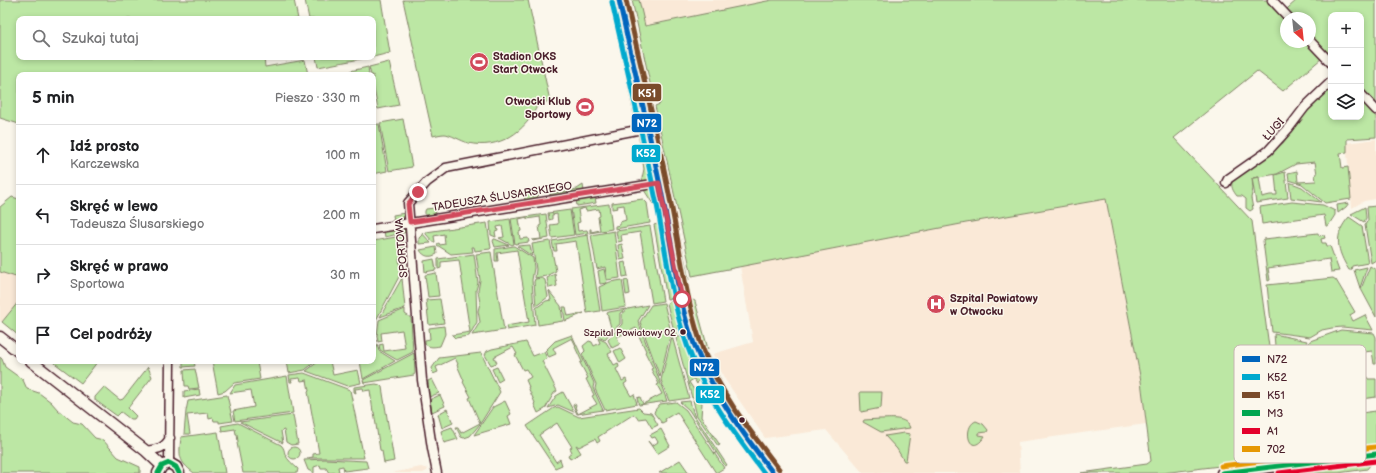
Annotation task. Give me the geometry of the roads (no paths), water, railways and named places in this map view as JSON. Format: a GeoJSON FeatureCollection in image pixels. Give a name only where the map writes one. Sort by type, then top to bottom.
{"type":"FeatureCollection","features":[{"type":"Feature","properties":{"kind":"main road"},"geometry":{"type":"LineString","coordinates":[[619,0],[659,183],[682,299],[693,342],[710,381],[727,409],[773,473]]}},
{"type":"Feature","properties":{"kind":"street"},"geometry":{"type":"LineString","coordinates":[[1272,0],[1283,12]]}},
{"type":"Feature","properties":{"kind":"street"},"geometry":{"type":"LineString","coordinates":[[1316,47],[1328,60]]}},
{"type":"Feature","properties":{"kind":"street","name":"ŁUGI"},"geometry":{"type":"LineString","coordinates":[[1226,183],[1228,179],[1268,151],[1289,128],[1305,107],[1329,84]]}},
{"type":"Feature","properties":{"kind":"street"},"geometry":{"type":"LineString","coordinates":[[1364,97],[1376,110]]}},
{"type":"Feature","properties":{"kind":"street","name":"SPORTOWA"},"geometry":{"type":"LineString","coordinates":[[437,473],[422,380],[408,204],[427,182],[446,168],[647,128]]}},
{"type":"Feature","properties":{"kind":"street","name":"TADEUSZA ŚLUSARSKIEGO"},"geometry":{"type":"LineString","coordinates":[[376,228],[659,183]]}},
{"type":"Feature","properties":{"kind":"street"},"geometry":{"type":"LineString","coordinates":[[0,337],[16,350]]}},
{"type":"Feature","properties":{"kind":"street"},"geometry":{"type":"LineString","coordinates":[[35,364],[146,450],[163,467],[176,467],[180,473]]}},
{"type":"Feature","properties":{"kind":"street"},"geometry":{"type":"LineString","coordinates":[[163,467],[170,438],[170,364]]}},
{"type":"Feature","properties":{"kind":"street"},"geometry":{"type":"LineString","coordinates":[[146,450],[158,449],[165,446],[170,438]]}},
{"type":"Feature","properties":{"kind":"street"},"geometry":{"type":"LineString","coordinates":[[1366,455],[1376,454]]}},
{"type":"Feature","properties":{"kind":"street"},"geometry":{"type":"LineString","coordinates":[[1222,473],[1303,463]]}},
{"type":"Feature","properties":{"kind":"place","name":"Stadion OKS Start Otwock"},"geometry":{"type":"Point","coordinates":[479,62]}},
{"type":"Feature","properties":{"kind":"place","name":"Otwocki Klub Sportowy"},"geometry":{"type":"Point","coordinates":[585,107]}},
{"type":"Feature","properties":{"kind":"place","name":"Szpital Powiatowy w Otwocku"},"geometry":{"type":"Point","coordinates":[936,304]}},
{"type":"Feature","properties":{"kind":"place","name":"Szpital Powiatowy 02"},"geometry":{"type":"Point","coordinates":[683,332]}}]}
